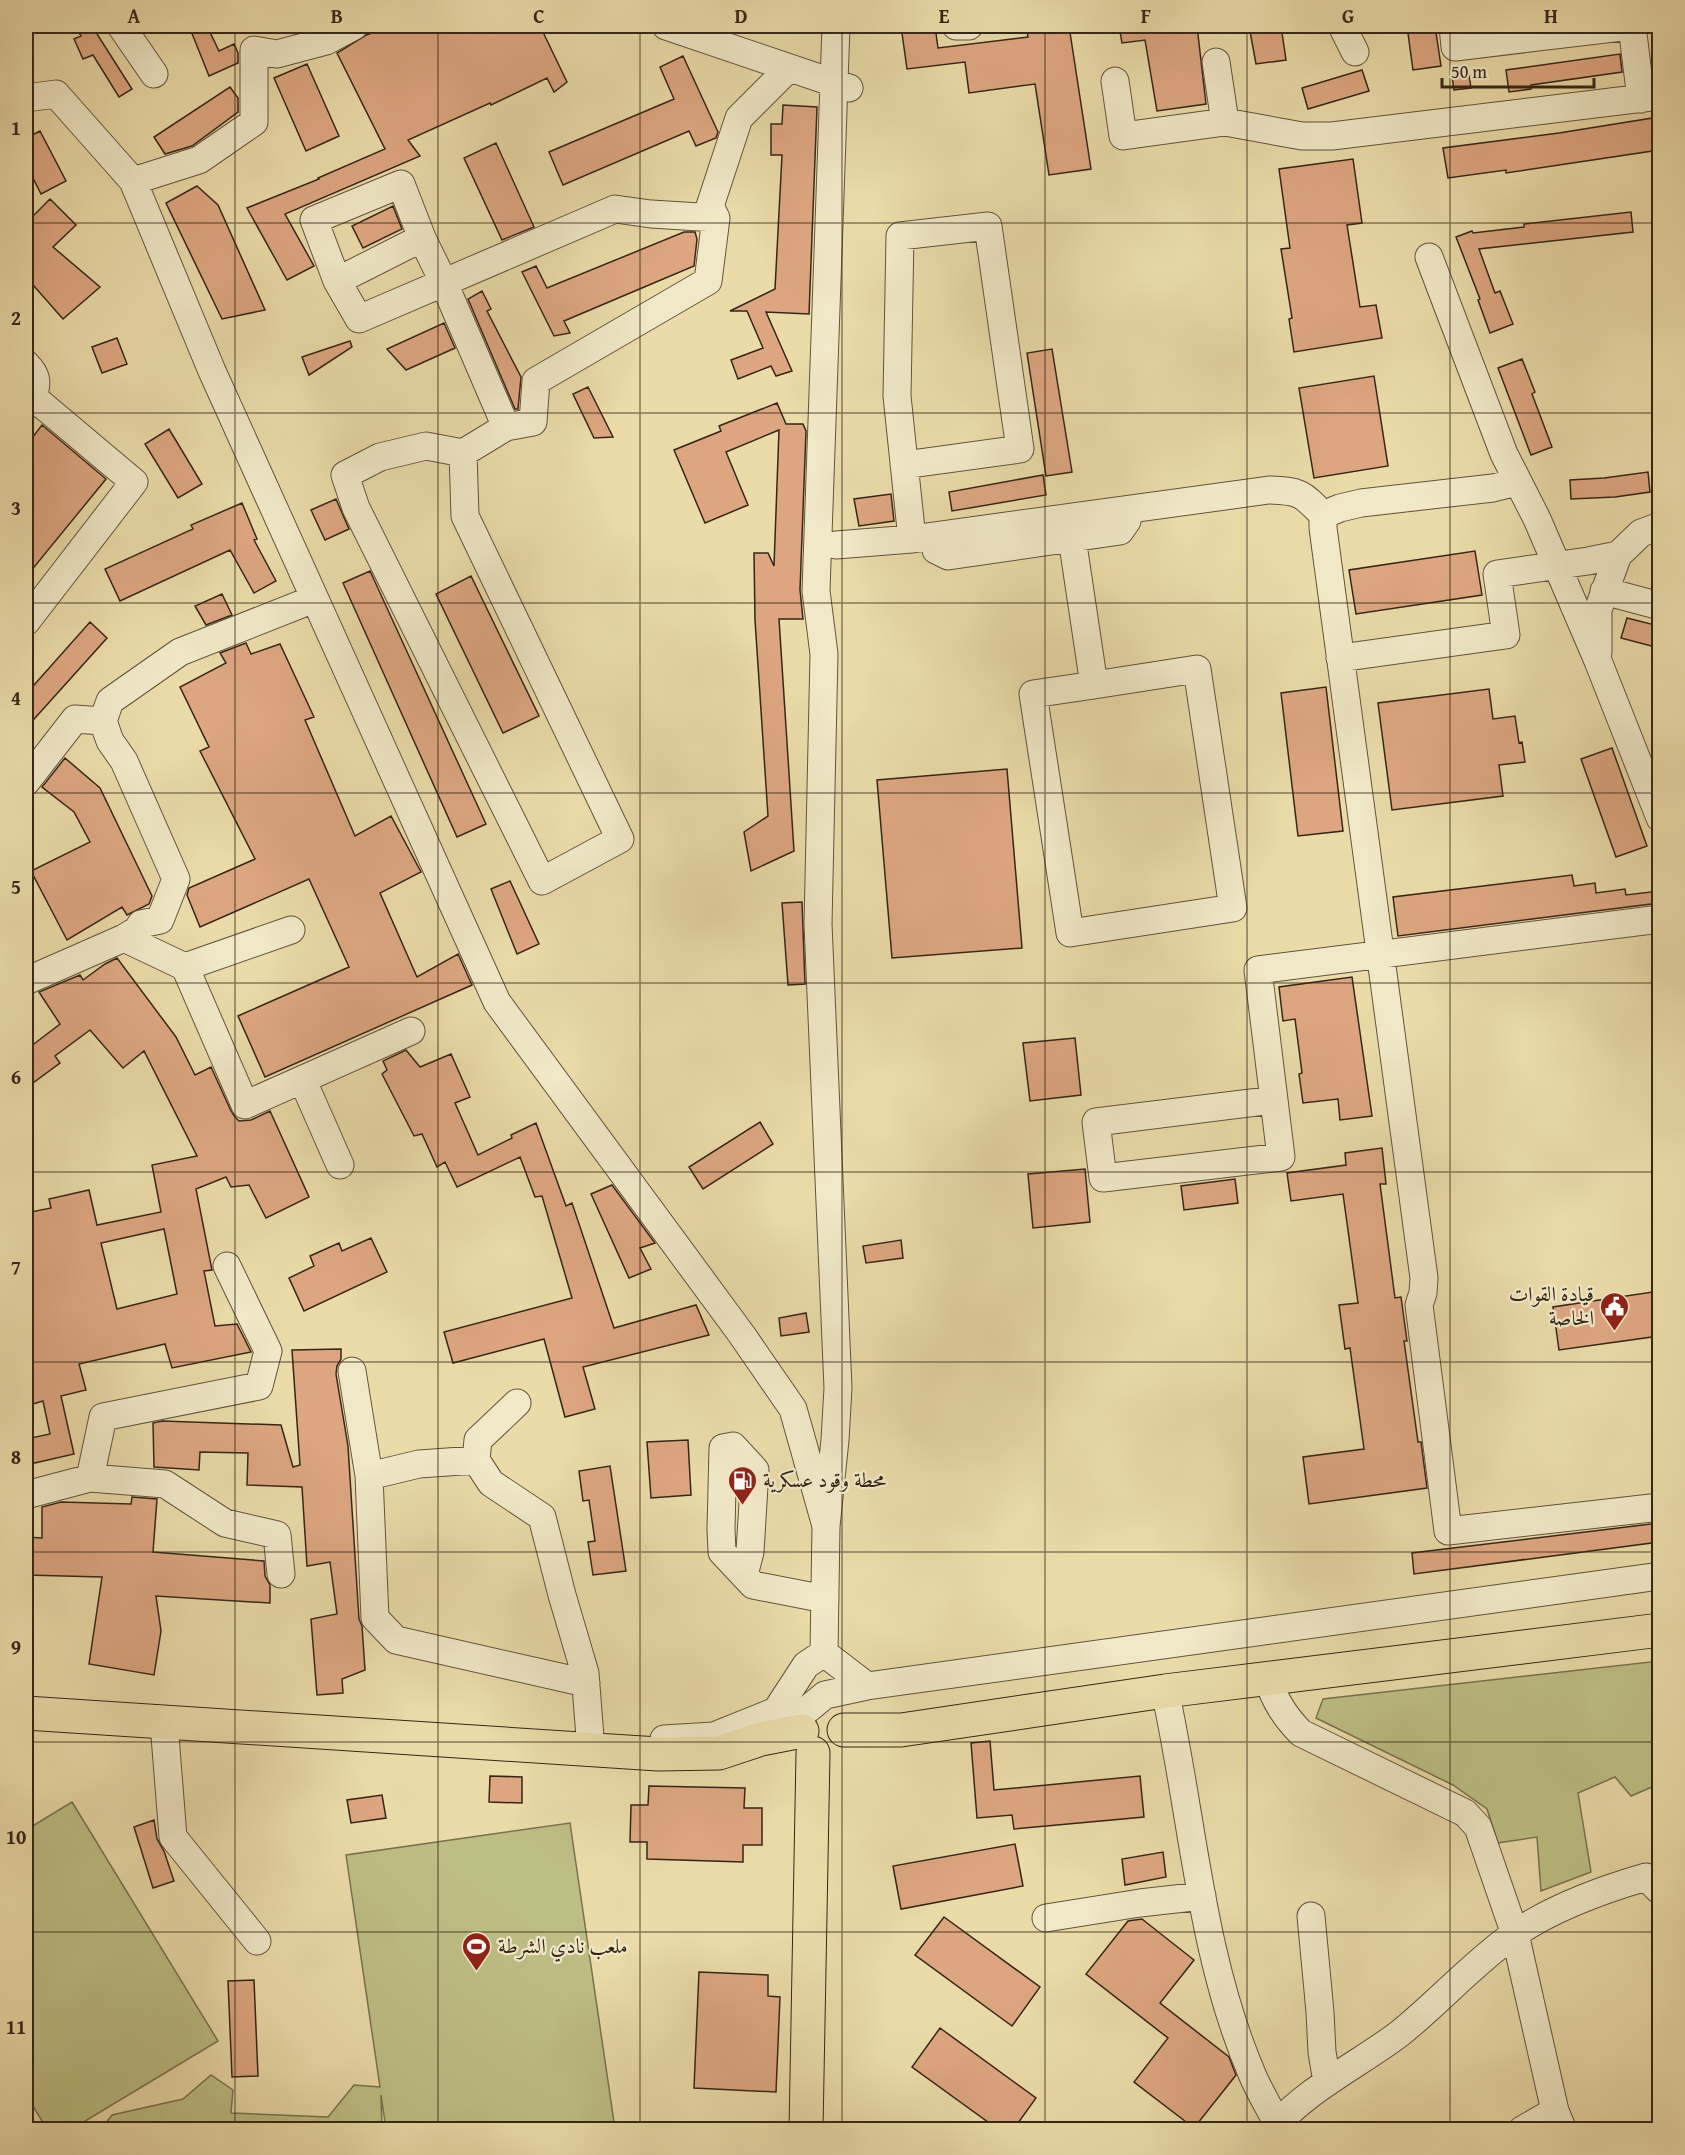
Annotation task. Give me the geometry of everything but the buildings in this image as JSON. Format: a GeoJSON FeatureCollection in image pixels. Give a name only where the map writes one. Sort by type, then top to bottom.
{"type":"FeatureCollection","features":[{"type":"Feature","properties":{"kind":"main road"},"geometry":{"type":"LineString","coordinates":[[26,1713],[658,1754],[718,1753],[761,1739],[809,1731],[901,1730],[1165,1691],[1659,1630]]}},
{"type":"Feature","properties":{"kind":"main road"},"geometry":{"type":"LineString","coordinates":[[806,2130],[809,1731]]}},
{"type":"Feature","properties":{"kind":"main road"},"geometry":{"type":"LineString","coordinates":[[809,1731],[824,2130]]}},
{"type":"Feature","properties":{"kind":"street"},"geometry":{"type":"LineString","coordinates":[[121,26],[154,74]]}},
{"type":"Feature","properties":{"kind":"street"},"geometry":{"type":"LineString","coordinates":[[133,182],[199,160],[254,122],[254,50],[277,54],[326,41],[354,26]]}},
{"type":"Feature","properties":{"kind":"street"},"geometry":{"type":"LineString","coordinates":[[666,26],[843,86]]}},
{"type":"Feature","properties":{"kind":"street"},"geometry":{"type":"LineString","coordinates":[[825,1653],[826,1526],[836,1440],[838,1388],[818,924],[824,654],[834,590],[836,545],[843,86],[836,26]]}},
{"type":"Feature","properties":{"kind":"street"},"geometry":{"type":"LineString","coordinates":[[824,654],[816,591],[843,86],[855,26]]}},
{"type":"Feature","properties":{"kind":"street"},"geometry":{"type":"LineString","coordinates":[[956,26],[969,26]]}},
{"type":"Feature","properties":{"kind":"street"},"geometry":{"type":"LineString","coordinates":[[1341,26],[1355,52]]}},
{"type":"Feature","properties":{"kind":"street"},"geometry":{"type":"LineString","coordinates":[[1115,81],[1123,136],[1225,122],[1302,136],[1332,136],[1650,98],[1631,26],[1455,46],[1453,26]]}},
{"type":"Feature","properties":{"kind":"street"},"geometry":{"type":"LineString","coordinates":[[1216,62],[1225,122]]}},
{"type":"Feature","properties":{"kind":"street"},"geometry":{"type":"LineString","coordinates":[[463,453],[465,516],[620,839],[542,881],[357,508],[345,475],[380,457],[426,446],[463,453],[506,427],[533,422],[536,381],[708,281],[716,218],[710,206],[739,118],[788,69]]}},
{"type":"Feature","properties":{"kind":"street"},"geometry":{"type":"LineString","coordinates":[[26,98],[56,94],[133,182],[212,371],[497,1002],[794,1409],[826,1526]]}},
{"type":"Feature","properties":{"kind":"street"},"geometry":{"type":"LineString","coordinates":[[506,427],[444,283],[422,238],[401,184],[314,220],[337,281],[359,319],[444,283],[615,209],[716,218]]}},
{"type":"Feature","properties":{"kind":"street"},"geometry":{"type":"LineString","coordinates":[[904,465],[1020,449],[988,226],[900,236],[897,396],[904,465],[923,537],[936,550],[948,556],[1120,531],[1127,521],[1124,510]]}},
{"type":"Feature","properties":{"kind":"street"},"geometry":{"type":"LineString","coordinates":[[337,281],[422,238]]}},
{"type":"Feature","properties":{"kind":"street"},"geometry":{"type":"LineString","coordinates":[[1430,258],[1517,482],[1537,519],[1598,661],[1659,818]]}},
{"type":"Feature","properties":{"kind":"street"},"geometry":{"type":"LineString","coordinates":[[26,364],[35,373],[37,385],[29,402],[134,482],[26,622]]}},
{"type":"Feature","properties":{"kind":"street"},"geometry":{"type":"LineString","coordinates":[[1323,515],[1340,508],[1361,504],[1493,488],[1517,482]]}},
{"type":"Feature","properties":{"kind":"street"},"geometry":{"type":"LineString","coordinates":[[836,545],[923,537],[1269,490],[1289,491],[1305,496],[1323,515],[1340,658],[1424,1278],[1419,1305],[1448,1531],[1659,1507]]}},
{"type":"Feature","properties":{"kind":"street"},"geometry":{"type":"LineString","coordinates":[[1598,661],[1599,610],[1618,555],[1641,533],[1659,526]]}},
{"type":"Feature","properties":{"kind":"street"},"geometry":{"type":"LineString","coordinates":[[1072,538],[1094,684]]}},
{"type":"Feature","properties":{"kind":"street"},"geometry":{"type":"LineString","coordinates":[[1340,658],[1506,635],[1497,574],[1618,555]]}},
{"type":"Feature","properties":{"kind":"street"},"geometry":{"type":"LineString","coordinates":[[1604,591],[1659,606]]}},
{"type":"Feature","properties":{"kind":"street"},"geometry":{"type":"LineString","coordinates":[[26,981],[124,938],[137,930],[141,924],[160,920],[176,879],[124,761],[110,741],[104,721],[110,701],[180,652],[314,599]]}},
{"type":"Feature","properties":{"kind":"street"},"geometry":{"type":"LineString","coordinates":[[1197,669],[1233,908],[1070,933],[1033,694],[1094,684],[1197,669]]}},
{"type":"Feature","properties":{"kind":"street"},"geometry":{"type":"LineString","coordinates":[[26,782],[75,718],[104,721]]}},
{"type":"Feature","properties":{"kind":"street"},"geometry":{"type":"LineString","coordinates":[[1274,1100],[1096,1122],[1103,1179],[1281,1157],[1274,1100],[1258,970],[1659,920]]}},
{"type":"Feature","properties":{"kind":"street"},"geometry":{"type":"LineString","coordinates":[[185,967],[291,930]]}},
{"type":"Feature","properties":{"kind":"street"},"geometry":{"type":"LineString","coordinates":[[124,938],[185,967],[245,1105],[411,1031]]}},
{"type":"Feature","properties":{"kind":"street"},"geometry":{"type":"LineString","coordinates":[[303,1081],[340,1165]]}},
{"type":"Feature","properties":{"kind":"street"},"geometry":{"type":"LineString","coordinates":[[90,1478],[103,1417],[259,1386],[268,1352],[227,1266]]}},
{"type":"Feature","properties":{"kind":"street"},"geometry":{"type":"LineString","coordinates":[[352,1371],[369,1476],[375,1618],[396,1640],[586,1683]]}},
{"type":"Feature","properties":{"kind":"street"},"geometry":{"type":"LineString","coordinates":[[517,1403],[478,1440],[476,1460],[491,1483],[542,1517],[585,1673],[591,1750]]}},
{"type":"Feature","properties":{"kind":"street"},"geometry":{"type":"LineString","coordinates":[[369,1476],[419,1464],[476,1460]]}},
{"type":"Feature","properties":{"kind":"street"},"geometry":{"type":"LineString","coordinates":[[26,1495],[90,1478],[165,1484],[225,1523],[277,1535],[281,1574]]}},
{"type":"Feature","properties":{"kind":"street"},"geometry":{"type":"LineString","coordinates":[[744,1575],[753,1585],[825,1599]]}},
{"type":"Feature","properties":{"kind":"street"},"geometry":{"type":"LineString","coordinates":[[809,1731],[825,1695],[867,1686],[1659,1576]]}},
{"type":"Feature","properties":{"kind":"street"},"geometry":{"type":"LineString","coordinates":[[825,1653],[867,1686]]}},
{"type":"Feature","properties":{"kind":"street"},"geometry":{"type":"LineString","coordinates":[[809,1731],[806,1665],[825,1653]]}},
{"type":"Feature","properties":{"kind":"street"},"geometry":{"type":"LineString","coordinates":[[1267,1678],[1276,1702],[1287,1719],[1301,1733],[1465,1814],[1478,1827],[1515,1934],[1559,2120],[1522,2130]]}},
{"type":"Feature","properties":{"kind":"street"},"geometry":{"type":"LineString","coordinates":[[1165,1691],[1177,1743],[1202,1896],[1216,1960],[1230,2011],[1252,2074],[1274,2126],[1327,2082],[1398,2034],[1515,1934],[1568,1905],[1608,1888],[1646,1877],[1659,1891]]}},
{"type":"Feature","properties":{"kind":"street"},"geometry":{"type":"LineString","coordinates":[[164,1723],[173,1837],[257,1941]]}},
{"type":"Feature","properties":{"kind":"street"},"geometry":{"type":"LineString","coordinates":[[1046,1918],[1202,1896]]}},
{"type":"Feature","properties":{"kind":"street"},"geometry":{"type":"LineString","coordinates":[[1311,1916],[1322,2052],[1327,2082]]}},
{"type":"Feature","properties":{"kind":"green space"},"geometry":{"type":"Polygon","coordinates":[[[1659,1661],[1659,1784],[1631,1796],[1615,1777],[1578,1793],[1591,1872],[1541,1891],[1537,1837],[1498,1843],[1487,1809],[1453,1785],[1316,1718],[1323,1699],[1659,1661]]]}},
{"type":"Feature","properties":{"kind":"green space"},"geometry":{"type":"Polygon","coordinates":[[[72,1802],[218,2041],[72,2129],[47,2129],[26,2095],[26,1830],[72,1802]]]}},
{"type":"Feature","properties":{"kind":"green space","name":"ملعب نادي الشرطة"},"geometry":{"type":"Polygon","coordinates":[[[570,1823],[615,2129],[386,2129],[381,2095],[382,2129],[101,2129],[112,2115],[183,2099],[211,2075],[233,2090],[231,2113],[328,2117],[354,2085],[380,2087],[346,1855],[570,1823]]]}},
{"type":"Feature","properties":{"kind":"place","name":"قيادة القوات الخاصة"},"geometry":{"type":"Point","coordinates":[1615,1332]}},
{"type":"Feature","properties":{"kind":"place","name":"محطة وقود عسكرية"},"geometry":{"type":"Point","coordinates":[742,1506]}},
{"type":"Feature","properties":{"kind":"place","name":"ملعب نادي الشرطة"},"geometry":{"type":"Point","coordinates":[477,1972]}}]}
